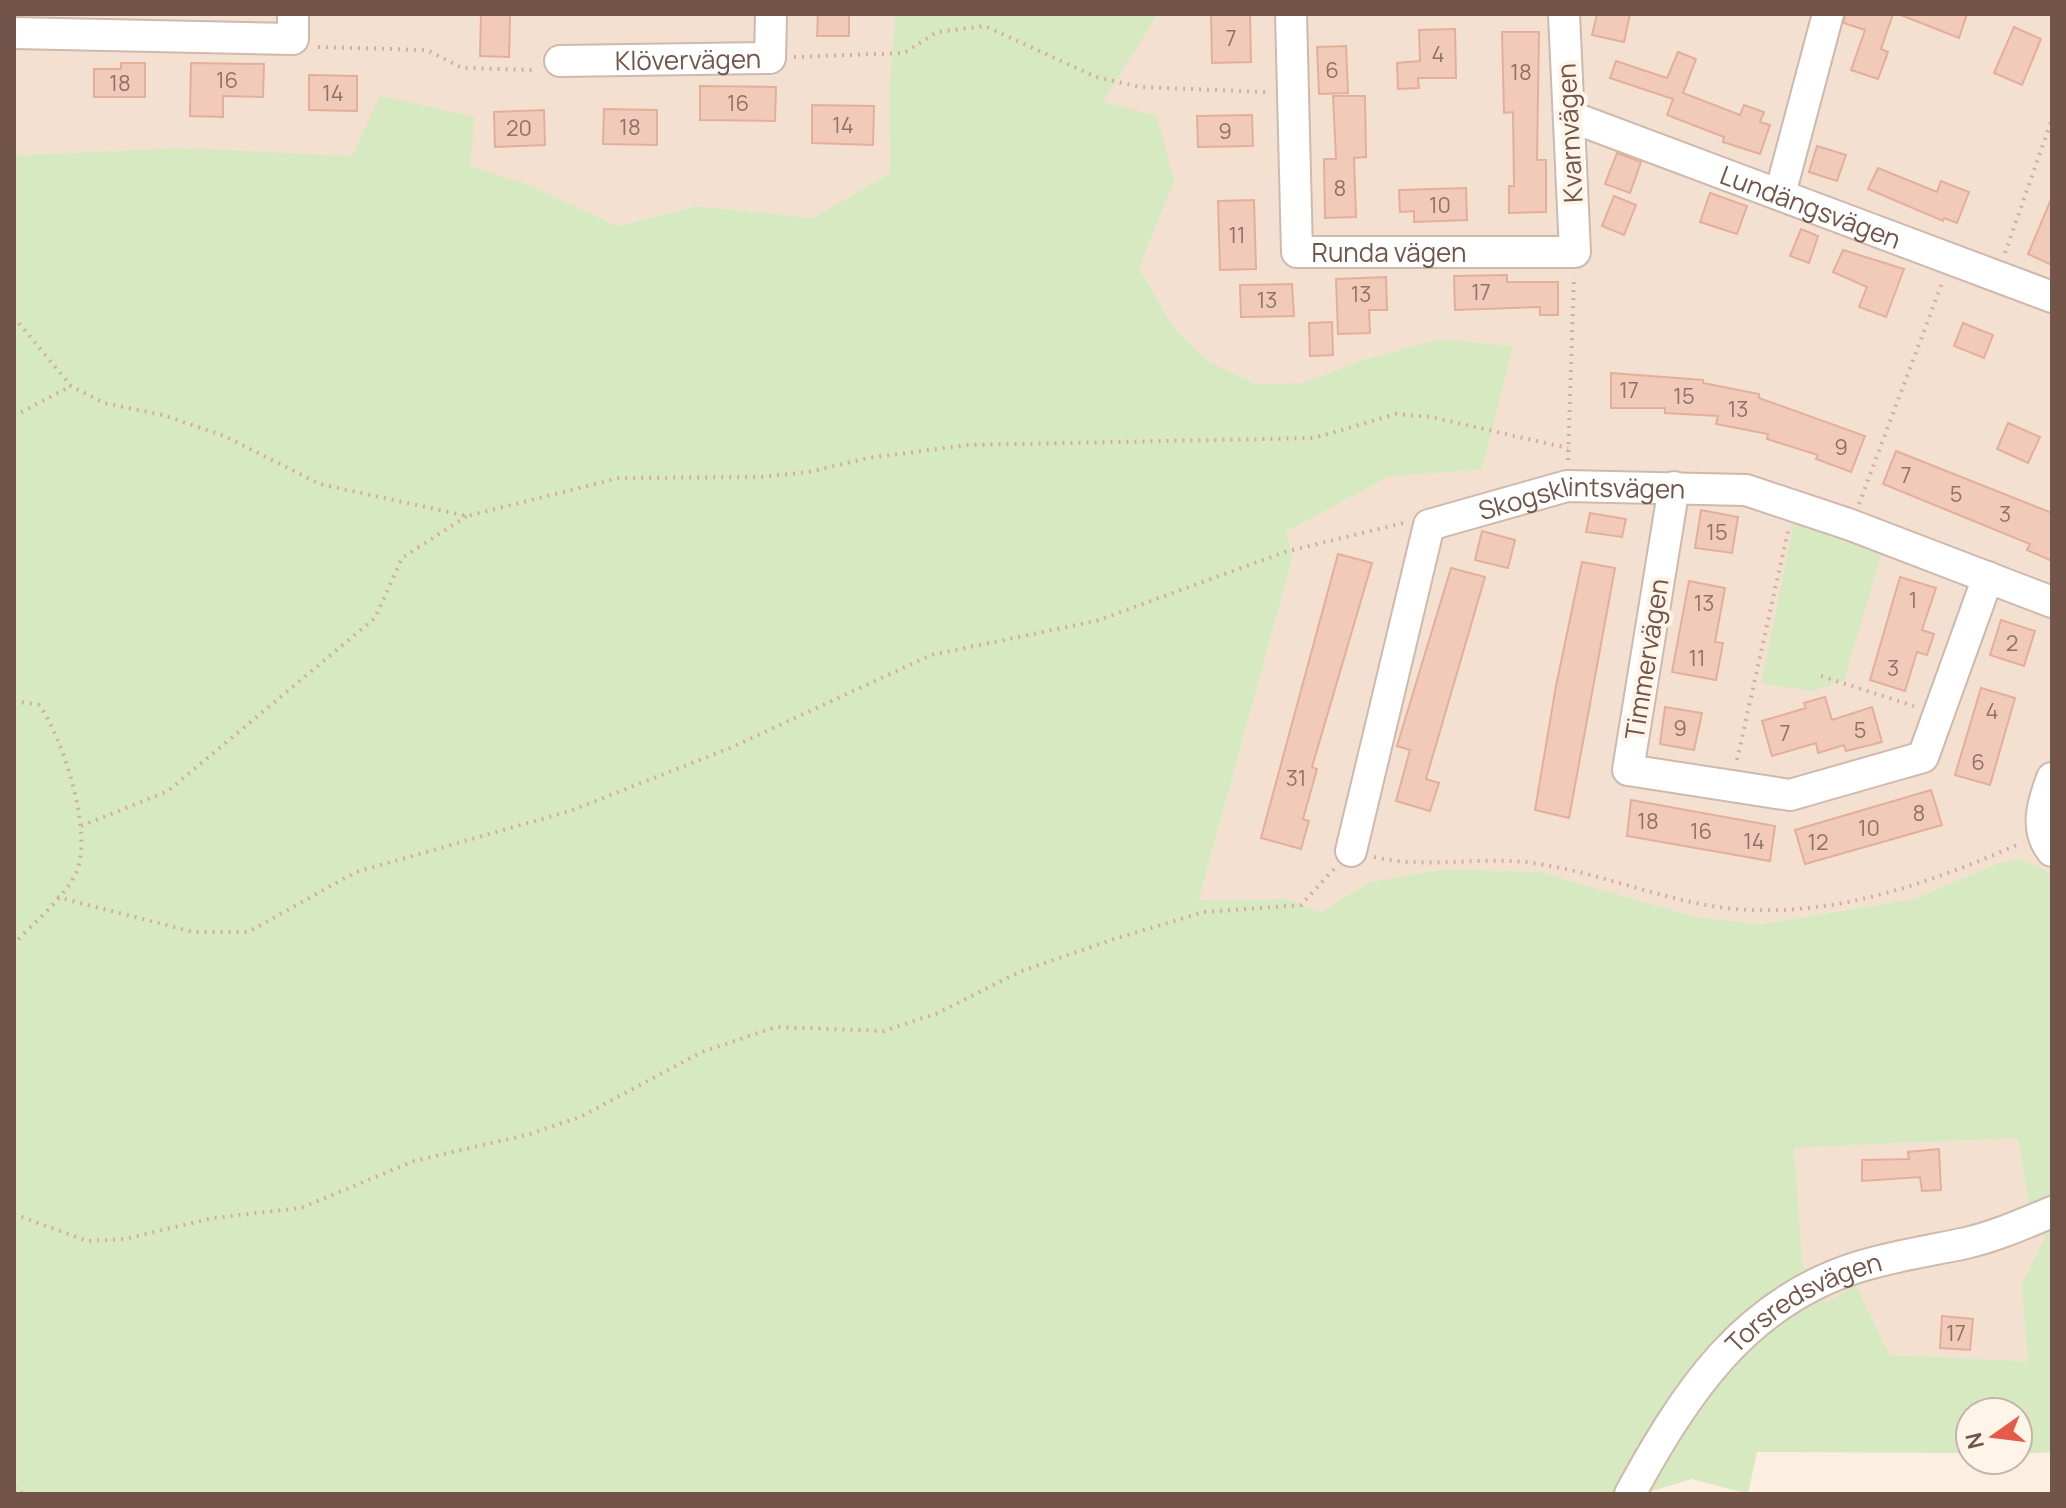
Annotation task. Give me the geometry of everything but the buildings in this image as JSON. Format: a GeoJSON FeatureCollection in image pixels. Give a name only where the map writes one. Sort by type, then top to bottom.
{"type":"FeatureCollection","features":[{"type":"Feature","properties":{"kind":"street","name":"Klövervägen"},"geometry":{"type":"LineString","coordinates":[[560,61],[770,58],[771,14]]}},
{"type":"Feature","properties":{"kind":"street","name":"Runda vägen"},"geometry":{"type":"LineString","coordinates":[[1291,14],[1297,252],[1575,252]]}},
{"type":"Feature","properties":{"kind":"street","name":"Kvarnvägen"},"geometry":{"type":"LineString","coordinates":[[1564,14],[1575,252]]}},
{"type":"Feature","properties":{"kind":"street"},"geometry":{"type":"LineString","coordinates":[[1780,194],[1828,14]]}},
{"type":"Feature","properties":{"kind":"street"},"geometry":{"type":"LineString","coordinates":[[14,33],[293,26]]}},
{"type":"Feature","properties":{"kind":"street","name":"Lundängsvägen"},"geometry":{"type":"LineString","coordinates":[[1569,116],[2052,297]]}},
{"type":"Feature","properties":{"kind":"street","name":"Skogsklintsvägen"},"geometry":{"type":"LineString","coordinates":[[1429,525],[1567,486],[1746,490],[1851,525],[2052,602]]}},
{"type":"Feature","properties":{"kind":"street","name":"Timmervägen"},"geometry":{"type":"LineString","coordinates":[[1674,487],[1628,770],[1790,795],[1923,757],[1988,577]]}},
{"type":"Feature","properties":{"kind":"street"},"geometry":{"type":"LineString","coordinates":[[1351,851],[1429,525]]}},
{"type":"Feature","properties":{"kind":"street"},"geometry":{"type":"LineString","coordinates":[[2048,842],[2041,809],[2052,778]]}},
{"type":"Feature","properties":{"kind":"street","name":"Torsredsvägen"},"geometry":{"type":"LineString","coordinates":[[1630,1494],[1672,1417],[1707,1370],[1761,1319],[1803,1292],[1854,1268],[1967,1243],[2052,1212]]}},
{"type":"Feature","properties":{"kind":"path"},"geometry":{"type":"LineString","coordinates":[[293,26],[310,47],[427,50],[462,68],[535,70],[560,61]]}},
{"type":"Feature","properties":{"kind":"path"},"geometry":{"type":"LineString","coordinates":[[770,58],[904,53],[937,32],[985,26],[1096,77],[1140,87],[1293,94]]}},
{"type":"Feature","properties":{"kind":"path"},"geometry":{"type":"LineString","coordinates":[[1997,278],[2052,119]]}},
{"type":"Feature","properties":{"kind":"path"},"geometry":{"type":"LineString","coordinates":[[1567,486],[1575,252]]}},
{"type":"Feature","properties":{"kind":"path"},"geometry":{"type":"LineString","coordinates":[[1851,525],[1950,260]]}},
{"type":"Feature","properties":{"kind":"path"},"geometry":{"type":"LineString","coordinates":[[14,317],[71,386],[104,403],[163,415],[224,436],[320,484],[467,516]]}},
{"type":"Feature","properties":{"kind":"path"},"geometry":{"type":"LineString","coordinates":[[14,416],[71,386]]}},
{"type":"Feature","properties":{"kind":"path"},"geometry":{"type":"LineString","coordinates":[[81,826],[168,791],[375,618],[402,558],[467,516],[619,478],[809,472],[868,458],[968,445],[1314,438],[1396,414],[1431,417],[1568,448]]}},
{"type":"Feature","properties":{"kind":"path"},"geometry":{"type":"LineString","coordinates":[[1731,786],[1794,506]]}},
{"type":"Feature","properties":{"kind":"path"},"geometry":{"type":"LineString","coordinates":[[57,897],[193,932],[248,932],[356,872],[570,811],[730,748],[931,655],[1096,621],[1285,552],[1330,540],[1408,521],[1429,525]]}},
{"type":"Feature","properties":{"kind":"path"},"geometry":{"type":"LineString","coordinates":[[1821,676],[1940,713]]}},
{"type":"Feature","properties":{"kind":"path"},"geometry":{"type":"LineString","coordinates":[[14,701],[39,705],[53,724],[65,755],[81,826],[76,873],[14,944]]}},
{"type":"Feature","properties":{"kind":"path"},"geometry":{"type":"LineString","coordinates":[[14,1214],[87,1241],[125,1239],[213,1218],[301,1208],[414,1161],[530,1134],[580,1117],[702,1052],[776,1027],[884,1031],[938,1013],[1019,972],[1114,939],[1204,912],[1301,905],[1351,851],[1401,863],[1470,859],[1574,870],[1698,904],[1758,913],[1832,905],[1911,886],[2048,842]]}},
{"type":"Feature","properties":{"kind":"path"},"geometry":{"type":"LineString","coordinates":[[14,1487],[23,1494]]}},
{"type":"Feature","properties":{"kind":"shaded area"},"geometry":{"type":"Polygon","coordinates":[[[14,14],[895,14],[889,90],[890,173],[813,218],[698,206],[617,226],[532,186],[469,166],[182,148],[14,155],[14,14]]]}},
{"type":"Feature","properties":{"kind":"shaded area"},"geometry":{"type":"Polygon","coordinates":[[[1158,14],[2052,14],[2052,873],[2023,859],[1998,863],[1914,899],[1760,924],[1696,917],[1540,872],[1443,869],[1370,882],[1320,912],[1286,899],[1199,901],[1293,556],[1286,532],[1390,476],[1482,470],[1512,346],[1440,339],[1362,360],[1303,383],[1256,384],[1206,360],[1173,326],[1139,268],[1174,182],[1103,102],[1158,14]]]}},
{"type":"Feature","properties":{"kind":"shaded area"},"geometry":{"type":"Polygon","coordinates":[[[2018,1138],[2028,1201],[2045,1237],[2021,1285],[2028,1361],[1890,1355],[1856,1285],[1826,1304],[1803,1265],[1794,1148],[2018,1138]]]}},
{"type":"Feature","properties":{"kind":"green space"},"geometry":{"type":"Polygon","coordinates":[[[895,14],[1158,14],[1103,102],[1157,116],[1174,182],[1139,268],[1173,326],[1206,360],[1256,384],[1303,383],[1362,360],[1440,339],[1513,346],[1482,470],[1390,476],[1286,532],[1293,556],[1199,900],[1286,899],[1320,912],[1370,882],[1443,869],[1540,872],[1696,917],[1761,924],[1914,899],[1998,863],[2023,859],[2052,873],[2052,1452],[2034,1453],[2034,1396],[1954,1396],[1954,1453],[1757,1452],[1748,1494],[1692,1479],[1642,1494],[14,1494],[14,155],[182,148],[352,156],[380,96],[475,117],[470,166],[532,186],[617,226],[698,206],[813,218],[890,173],[889,90],[895,14]],[[2018,1138],[1794,1148],[1803,1265],[1826,1303],[1856,1285],[1890,1355],[2028,1361],[2021,1285],[2045,1237],[2028,1201],[2018,1138]]]}},
{"type":"Feature","properties":{"kind":"green space"},"geometry":{"type":"Polygon","coordinates":[[[1795,517],[1882,551],[1844,681],[1812,691],[1761,684],[1795,517]]]}}]}
